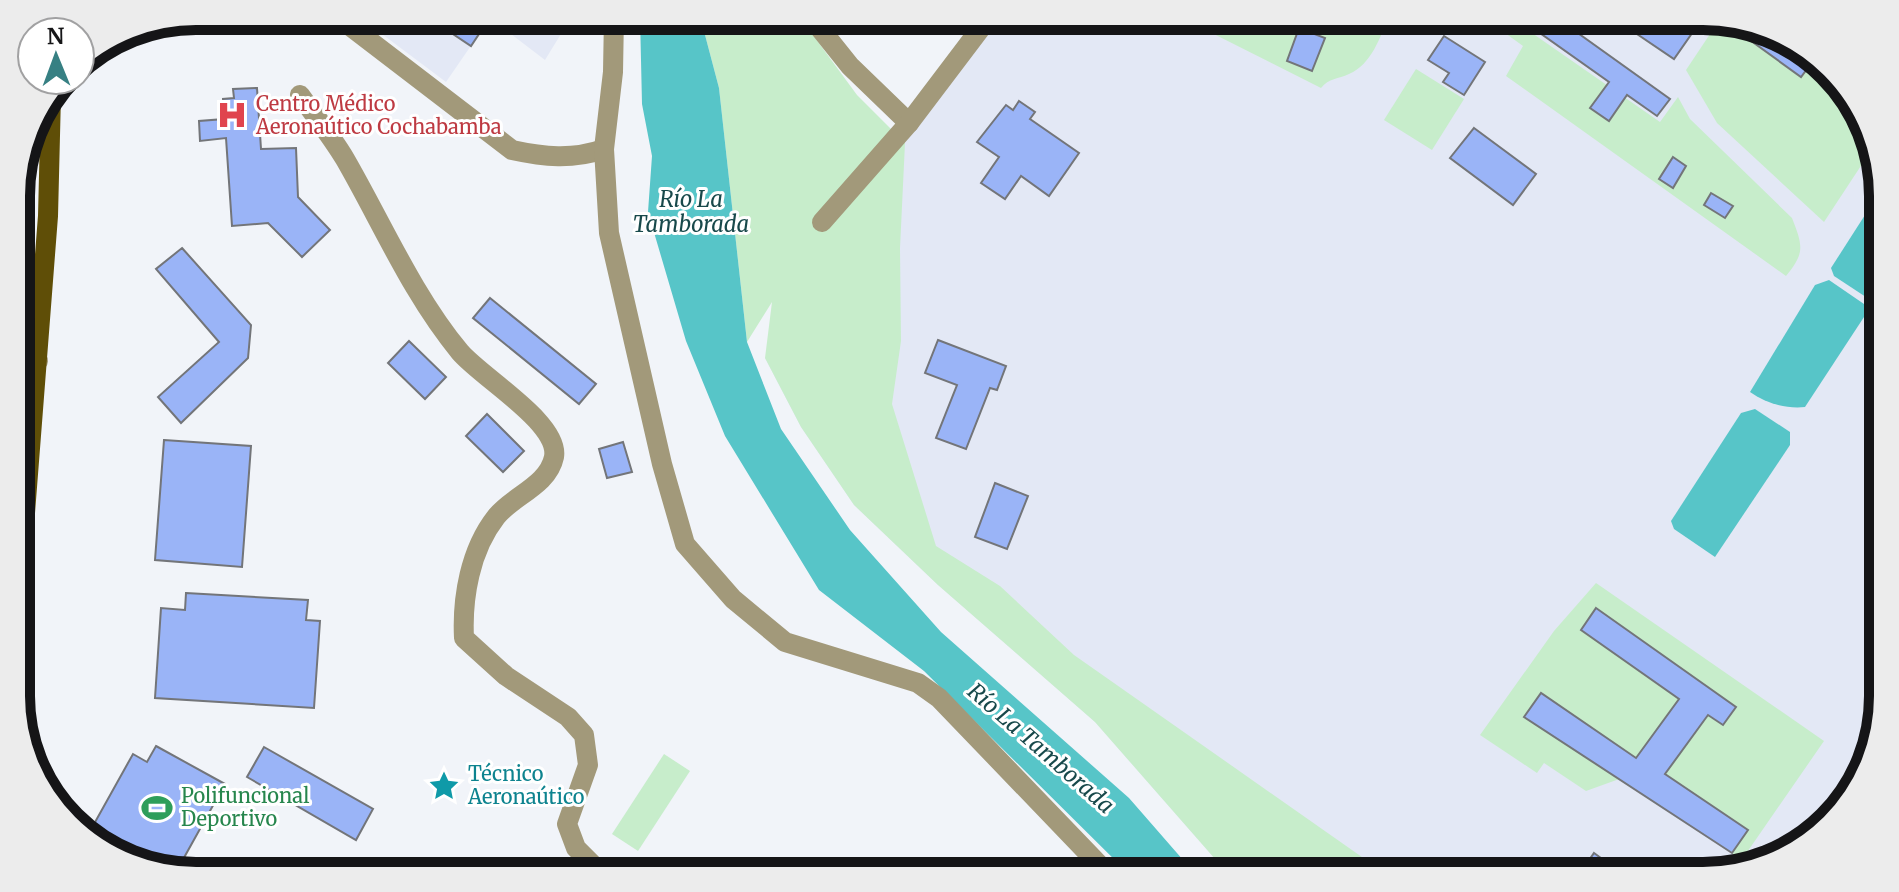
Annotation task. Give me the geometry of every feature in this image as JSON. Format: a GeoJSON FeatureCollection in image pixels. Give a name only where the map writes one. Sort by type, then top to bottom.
{"type":"FeatureCollection","features":[{"type":"Feature","properties":{"kind":"main road"},"geometry":{"type":"LineString","coordinates":[[30,458],[48,216],[50,117]]}},
{"type":"Feature","properties":{"kind":"street"},"geometry":{"type":"LineString","coordinates":[[355,30],[512,150],[546,157],[569,157],[604,149]]}},
{"type":"Feature","properties":{"kind":"street"},"geometry":{"type":"LineString","coordinates":[[614,30],[613,72],[604,149],[609,233],[662,464],[685,544],[733,599],[785,642],[918,683],[939,698],[1097,862]]}},
{"type":"Feature","properties":{"kind":"street"},"geometry":{"type":"LineString","coordinates":[[821,30],[850,66],[909,123]]}},
{"type":"Feature","properties":{"kind":"street"},"geometry":{"type":"LineString","coordinates":[[822,222],[909,123],[979,30]]}},
{"type":"Feature","properties":{"kind":"street"},"geometry":{"type":"LineString","coordinates":[[300,95],[344,158],[387,241],[460,352],[539,420],[553,440],[554,458],[539,482],[496,517],[473,563],[463,610],[464,638],[506,676],[568,717],[584,735],[588,765],[567,824],[576,848],[590,862]]}},
{"type":"Feature","properties":{"kind":"street"},"geometry":{"type":"LineString","coordinates":[[30,361],[38,361]]}},
{"type":"Feature","properties":{"kind":"shaded area"},"geometry":{"type":"Polygon","coordinates":[[[377,30],[482,30],[446,82],[377,30]]]}},
{"type":"Feature","properties":{"kind":"shaded area"},"geometry":{"type":"Polygon","coordinates":[[[506,30],[563,30],[545,60],[506,30]]]}},
{"type":"Feature","properties":{"kind":"shaded area"},"geometry":{"type":"Polygon","coordinates":[[[987,30],[1713,30],[1756,39],[1804,64],[1835,95],[1847,113],[1863,153],[1869,196],[1869,706],[1860,749],[1835,797],[1804,828],[1786,840],[1724,861],[1218,862],[1095,722],[938,585],[854,505],[801,427],[765,358],[905,143],[987,30]]]}},
{"type":"Feature","properties":{"kind":"green space"},"geometry":{"type":"Polygon","coordinates":[[[704,30],[809,30],[857,95],[905,143],[900,248],[901,341],[892,404],[936,546],[1000,586],[1074,655],[1369,862],[1218,862],[1095,722],[938,585],[854,505],[801,427],[765,358],[772,302],[747,342],[719,88],[704,30]]]}},
{"type":"Feature","properties":{"kind":"green space"},"geometry":{"type":"Polygon","coordinates":[[[1206,30],[1383,30],[1364,64],[1321,88],[1206,30]]]}},
{"type":"Feature","properties":{"kind":"green space"},"geometry":{"type":"Polygon","coordinates":[[[1501,30],[1528,30],[1660,122],[1678,97],[1690,119],[1792,218],[1800,249],[1786,276],[1506,76],[1523,46],[1501,30]]]}},
{"type":"Feature","properties":{"kind":"green space"},"geometry":{"type":"Polygon","coordinates":[[[1713,30],[1735,33],[1786,52],[1804,64],[1835,95],[1847,113],[1865,160],[1824,222],[1717,123],[1686,70],[1713,30]]]}},
{"type":"Feature","properties":{"kind":"green space"},"geometry":{"type":"Polygon","coordinates":[[[1416,69],[1464,99],[1432,150],[1384,120],[1416,69]]]}},
{"type":"Feature","properties":{"kind":"green space"},"geometry":{"type":"Polygon","coordinates":[[[1596,583],[1824,741],[1744,856],[1738,858],[1732,853],[1747,830],[1638,756],[1622,778],[1586,791],[1544,763],[1537,773],[1480,735],[1554,631],[1596,583]]]}},
{"type":"Feature","properties":{"kind":"green space"},"geometry":{"type":"Polygon","coordinates":[[[664,754],[690,771],[638,851],[612,834],[664,754]]]}},
{"type":"Feature","properties":{"kind":"water","name":"Río La Tamborada"},"geometry":{"type":"Polygon","coordinates":[[[640,30],[704,30],[719,88],[747,342],[781,429],[850,530],[941,632],[1129,798],[1185,862],[1117,862],[924,671],[819,590],[725,436],[686,341],[648,212],[652,156],[642,104],[640,30]]]}},
{"type":"Feature","properties":{"kind":"water"},"geometry":{"type":"Polygon","coordinates":[[[1869,209],[1869,299],[1834,276],[1831,268],[1869,209]]]}},
{"type":"Feature","properties":{"kind":"water"},"geometry":{"type":"Polygon","coordinates":[[[1829,280],[1864,304],[1864,317],[1805,407],[1776,404],[1750,392],[1815,285],[1829,280]]]}},
{"type":"Feature","properties":{"kind":"water"},"geometry":{"type":"Polygon","coordinates":[[[1755,409],[1790,432],[1790,445],[1715,557],[1674,529],[1671,521],[1741,413],[1755,409]]]}},
{"type":"Feature","properties":{"kind":"building"},"geometry":{"type":"Polygon","coordinates":[[[447,30],[482,30],[471,46],[447,30]]]}},
{"type":"Feature","properties":{"kind":"building"},"geometry":{"type":"Polygon","coordinates":[[[1298,30],[1325,38],[1312,71],[1287,61],[1298,30]]]}},
{"type":"Feature","properties":{"kind":"building"},"geometry":{"type":"Polygon","coordinates":[[[1536,30],[1574,30],[1670,99],[1657,116],[1627,95],[1609,121],[1590,108],[1609,82],[1536,30]]]}},
{"type":"Feature","properties":{"kind":"building"},"geometry":{"type":"Polygon","coordinates":[[[1635,30],[1694,30],[1674,59],[1634,32],[1635,30]]]}},
{"type":"Feature","properties":{"kind":"building"},"geometry":{"type":"Polygon","coordinates":[[[1743,35],[1786,52],[1804,64],[1808,68],[1801,77],[1743,35]]]}},
{"type":"Feature","properties":{"kind":"building"},"geometry":{"type":"Polygon","coordinates":[[[1444,36],[1485,62],[1464,95],[1443,82],[1449,73],[1428,60],[1444,36]]]}},
{"type":"Feature","properties":{"kind":"building","name":"Centro Médico Aeronaútico Cochabamba"},"geometry":{"type":"Polygon","coordinates":[[[257,88],[261,149],[296,148],[298,197],[330,230],[302,257],[268,223],[232,226],[226,138],[200,141],[199,121],[224,119],[223,99],[234,98],[233,89],[257,88]]]}},
{"type":"Feature","properties":{"kind":"building"},"geometry":{"type":"Polygon","coordinates":[[[1019,101],[1035,112],[1030,119],[1079,153],[1049,196],[1021,176],[1005,199],[981,183],[999,157],[977,142],[1006,105],[1013,110],[1019,101]]]}},
{"type":"Feature","properties":{"kind":"building"},"geometry":{"type":"Polygon","coordinates":[[[1474,128],[1536,174],[1513,205],[1450,158],[1474,128]]]}},
{"type":"Feature","properties":{"kind":"building"},"geometry":{"type":"Polygon","coordinates":[[[1673,157],[1686,166],[1673,188],[1659,179],[1673,157]]]}},
{"type":"Feature","properties":{"kind":"building"},"geometry":{"type":"Polygon","coordinates":[[[1711,193],[1733,206],[1725,218],[1704,205],[1711,193]]]}},
{"type":"Feature","properties":{"kind":"building"},"geometry":{"type":"Polygon","coordinates":[[[182,248],[251,325],[248,358],[181,423],[158,397],[219,342],[156,269],[182,248]]]}},
{"type":"Feature","properties":{"kind":"building"},"geometry":{"type":"Polygon","coordinates":[[[490,298],[596,384],[579,404],[473,318],[490,298]]]}},
{"type":"Feature","properties":{"kind":"building"},"geometry":{"type":"Polygon","coordinates":[[[938,340],[1006,366],[997,390],[990,388],[966,449],[936,438],[957,385],[925,373],[938,340]]]}},
{"type":"Feature","properties":{"kind":"building"},"geometry":{"type":"Polygon","coordinates":[[[409,341],[446,377],[425,399],[388,363],[409,341]]]}},
{"type":"Feature","properties":{"kind":"building"},"geometry":{"type":"Polygon","coordinates":[[[487,414],[524,451],[503,472],[466,436],[487,414]]]}},
{"type":"Feature","properties":{"kind":"building"},"geometry":{"type":"Polygon","coordinates":[[[164,440],[251,446],[242,567],[155,560],[164,440]]]}},
{"type":"Feature","properties":{"kind":"building"},"geometry":{"type":"Polygon","coordinates":[[[623,442],[632,472],[607,478],[599,449],[623,442]]]}},
{"type":"Feature","properties":{"kind":"building"},"geometry":{"type":"Polygon","coordinates":[[[995,483],[1028,496],[1007,549],[975,537],[995,483]]]}},
{"type":"Feature","properties":{"kind":"building"},"geometry":{"type":"Polygon","coordinates":[[[186,593],[308,600],[306,620],[320,621],[314,708],[155,698],[161,608],[185,610],[186,593]]]}},
{"type":"Feature","properties":{"kind":"building"},"geometry":{"type":"Polygon","coordinates":[[[1596,608],[1736,707],[1723,725],[1708,715],[1665,774],[1748,830],[1732,853],[1524,717],[1541,693],[1636,758],[1679,699],[1581,630],[1596,608]]]}},
{"type":"Feature","properties":{"kind":"building","name":"Polifuncional Deportivo"},"geometry":{"type":"Polygon","coordinates":[[[156,746],[225,784],[182,861],[133,849],[93,826],[133,754],[147,762],[156,746]]]}},
{"type":"Feature","properties":{"kind":"building"},"geometry":{"type":"Polygon","coordinates":[[[264,747],[373,809],[356,840],[247,777],[264,747]]]}},
{"type":"Feature","properties":{"kind":"building"},"geometry":{"type":"Polygon","coordinates":[[[1594,853],[1607,862],[1588,862],[1594,853]]]}},
{"type":"Feature","properties":{"kind":"place","name":"Centro Médico Aeronaútico Cochabamba"},"geometry":{"type":"Point","coordinates":[232,115]}},
{"type":"Feature","properties":{"kind":"place","name":"Técnico Aeronaútico"},"geometry":{"type":"Point","coordinates":[444,786]}},
{"type":"Feature","properties":{"kind":"place","name":"Polifuncional Deportivo"},"geometry":{"type":"Point","coordinates":[157,808]}}]}
